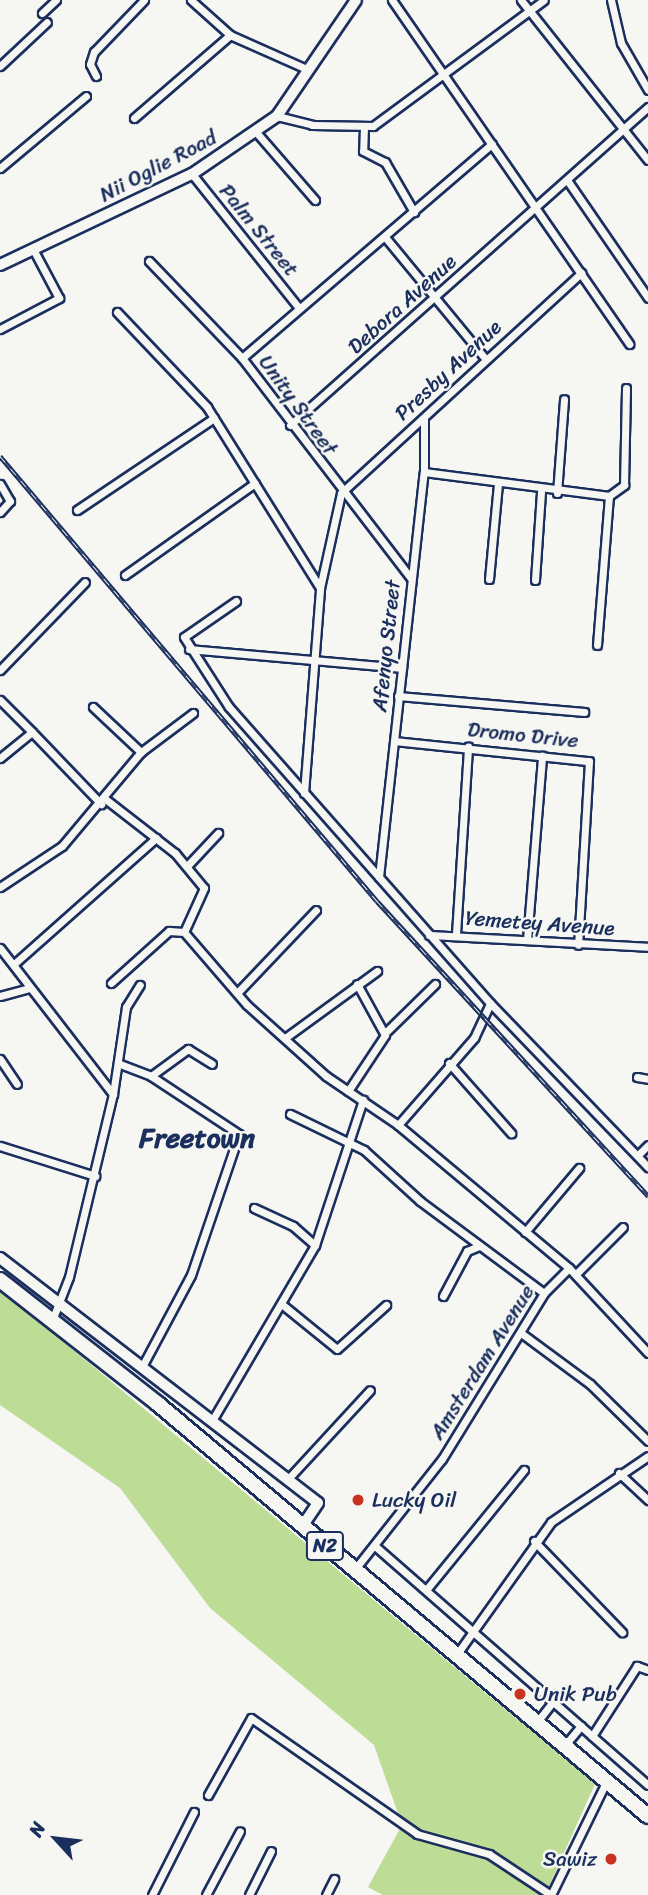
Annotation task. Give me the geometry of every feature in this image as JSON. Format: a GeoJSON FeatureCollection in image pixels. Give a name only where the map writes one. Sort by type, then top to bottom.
{"type":"FeatureCollection","features":[{"type":"Feature","properties":{"kind":"highway","name":"N2"},"geometry":{"type":"LineString","coordinates":[[0,1280],[53,1318],[648,1816]]}},
{"type":"Feature","properties":{"kind":"street"},"geometry":{"type":"LineString","coordinates":[[42,13],[56,0]]}},
{"type":"Feature","properties":{"kind":"street"},"geometry":{"type":"LineString","coordinates":[[96,76],[90,64],[94,52],[144,0]]}},
{"type":"Feature","properties":{"kind":"street"},"geometry":{"type":"LineString","coordinates":[[191,0],[230,35],[309,70]]}},
{"type":"Feature","properties":{"kind":"street","name":"Nii Oglie Road"},"geometry":{"type":"LineString","coordinates":[[0,265],[192,174],[256,132],[277,116],[356,0]]}},
{"type":"Feature","properties":{"kind":"street"},"geometry":{"type":"LineString","coordinates":[[393,0],[629,344]]}},
{"type":"Feature","properties":{"kind":"street"},"geometry":{"type":"LineString","coordinates":[[521,0],[648,160]]}},
{"type":"Feature","properties":{"kind":"street"},"geometry":{"type":"LineString","coordinates":[[277,116],[364,127],[443,74],[544,0]]}},
{"type":"Feature","properties":{"kind":"street"},"geometry":{"type":"LineString","coordinates":[[611,0],[621,43],[648,90]]}},
{"type":"Feature","properties":{"kind":"street"},"geometry":{"type":"LineString","coordinates":[[0,66],[47,22]]}},
{"type":"Feature","properties":{"kind":"street"},"geometry":{"type":"LineString","coordinates":[[134,118],[230,35]]}},
{"type":"Feature","properties":{"kind":"street"},"geometry":{"type":"LineString","coordinates":[[0,169],[86,96]]}},
{"type":"Feature","properties":{"kind":"street"},"geometry":{"type":"LineString","coordinates":[[537,210],[648,107]]}},
{"type":"Feature","properties":{"kind":"street"},"geometry":{"type":"LineString","coordinates":[[364,127],[363,151],[386,162],[414,212]]}},
{"type":"Feature","properties":{"kind":"street"},"geometry":{"type":"LineString","coordinates":[[256,132],[315,200]]}},
{"type":"Feature","properties":{"kind":"street"},"geometry":{"type":"LineString","coordinates":[[242,358],[492,144]]}},
{"type":"Feature","properties":{"kind":"street","name":"Palm Street"},"geometry":{"type":"LineString","coordinates":[[192,174],[299,308]]}},
{"type":"Feature","properties":{"kind":"street"},"geometry":{"type":"LineString","coordinates":[[567,180],[648,298]]}},
{"type":"Feature","properties":{"kind":"street","name":"Debora Avenue"},"geometry":{"type":"LineString","coordinates":[[290,425],[435,295],[537,210]]}},
{"type":"Feature","properties":{"kind":"street"},"geometry":{"type":"LineString","coordinates":[[385,237],[485,357]]}},
{"type":"Feature","properties":{"kind":"street"},"geometry":{"type":"LineString","coordinates":[[0,328],[59,298],[34,251]]}},
{"type":"Feature","properties":{"kind":"street","name":"Unity Street"},"geometry":{"type":"LineString","coordinates":[[149,261],[242,358],[341,493],[411,578]]}},
{"type":"Feature","properties":{"kind":"street","name":"Presby Avenue"},"geometry":{"type":"LineString","coordinates":[[341,493],[424,418],[485,357],[581,273]]}},
{"type":"Feature","properties":{"kind":"street"},"geometry":{"type":"LineString","coordinates":[[117,312],[214,418],[320,588]]}},
{"type":"Feature","properties":{"kind":"street"},"geometry":{"type":"LineString","coordinates":[[424,472],[541,492],[609,496],[624,485],[626,388]]}},
{"type":"Feature","properties":{"kind":"street"},"geometry":{"type":"LineString","coordinates":[[557,492],[564,400]]}},
{"type":"Feature","properties":{"kind":"street"},"geometry":{"type":"LineString","coordinates":[[77,510],[214,418]]}},
{"type":"Feature","properties":{"kind":"street","name":"Afenyo Street"},"geometry":{"type":"LineString","coordinates":[[379,877],[424,472],[424,418]]}},
{"type":"Feature","properties":{"kind":"street"},"geometry":{"type":"LineString","coordinates":[[125,575],[255,483]]}},
{"type":"Feature","properties":{"kind":"street"},"geometry":{"type":"LineString","coordinates":[[0,484],[10,501],[0,512]]}},
{"type":"Feature","properties":{"kind":"street"},"geometry":{"type":"LineString","coordinates":[[489,579],[498,484]]}},
{"type":"Feature","properties":{"kind":"street"},"geometry":{"type":"LineString","coordinates":[[536,580],[541,492]]}},
{"type":"Feature","properties":{"kind":"street"},"geometry":{"type":"LineString","coordinates":[[304,793],[320,588],[341,493]]}},
{"type":"Feature","properties":{"kind":"street"},"geometry":{"type":"LineString","coordinates":[[597,645],[609,496]]}},
{"type":"Feature","properties":{"kind":"street"},"geometry":{"type":"LineString","coordinates":[[0,670],[85,582]]}},
{"type":"Feature","properties":{"kind":"street"},"geometry":{"type":"LineString","coordinates":[[236,601],[187,632],[189,649],[304,793],[490,1003],[648,1167]]}},
{"type":"Feature","properties":{"kind":"street"},"geometry":{"type":"LineString","coordinates":[[189,649],[402,668]]}},
{"type":"Feature","properties":{"kind":"street"},"geometry":{"type":"LineString","coordinates":[[398,696],[584,712]]}},
{"type":"Feature","properties":{"kind":"street"},"geometry":{"type":"LineString","coordinates":[[0,700],[102,801],[156,838],[188,865],[204,888],[184,932]]}},
{"type":"Feature","properties":{"kind":"street"},"geometry":{"type":"LineString","coordinates":[[93,707],[141,752]]}},
{"type":"Feature","properties":{"kind":"street"},"geometry":{"type":"LineString","coordinates":[[0,887],[62,846],[141,752],[193,713]]}},
{"type":"Feature","properties":{"kind":"street"},"geometry":{"type":"LineString","coordinates":[[0,758],[32,732]]}},
{"type":"Feature","properties":{"kind":"street","name":"Dromo Drive"},"geometry":{"type":"LineString","coordinates":[[394,741],[468,746],[590,764],[578,945]]}},
{"type":"Feature","properties":{"kind":"street"},"geometry":{"type":"LineString","coordinates":[[456,934],[468,746]]}},
{"type":"Feature","properties":{"kind":"street"},"geometry":{"type":"LineString","coordinates":[[527,940],[542,756]]}},
{"type":"Feature","properties":{"kind":"street"},"geometry":{"type":"LineString","coordinates":[[188,865],[218,833]]}},
{"type":"Feature","properties":{"kind":"street"},"geometry":{"type":"LineString","coordinates":[[14,964],[156,838]]}},
{"type":"Feature","properties":{"kind":"street"},"geometry":{"type":"LineString","coordinates":[[238,992],[316,910]]}},
{"type":"Feature","properties":{"kind":"street"},"geometry":{"type":"LineString","coordinates":[[111,983],[169,931],[184,932],[238,992],[285,1038],[348,1091],[398,1125],[573,1271],[648,1353]]}},
{"type":"Feature","properties":{"kind":"street","name":"Yemetey Avenue"},"geometry":{"type":"LineString","coordinates":[[429,934],[578,945],[648,947]]}},
{"type":"Feature","properties":{"kind":"street"},"geometry":{"type":"LineString","coordinates":[[0,948],[113,1094]]}},
{"type":"Feature","properties":{"kind":"street"},"geometry":{"type":"LineString","coordinates":[[285,1038],[377,971]]}},
{"type":"Feature","properties":{"kind":"street"},"geometry":{"type":"LineString","coordinates":[[356,984],[385,1033]]}},
{"type":"Feature","properties":{"kind":"street"},"geometry":{"type":"LineString","coordinates":[[348,1091],[385,1033],[435,984]]}},
{"type":"Feature","properties":{"kind":"street"},"geometry":{"type":"LineString","coordinates":[[53,1318],[62,1301],[95,1176],[120,1064],[127,1007],[140,985]]}},
{"type":"Feature","properties":{"kind":"street"},"geometry":{"type":"LineString","coordinates":[[0,996],[29,988]]}},
{"type":"Feature","properties":{"kind":"street"},"geometry":{"type":"LineString","coordinates":[[398,1125],[449,1063],[478,1033],[490,1003]]}},
{"type":"Feature","properties":{"kind":"street"},"geometry":{"type":"LineString","coordinates":[[151,1076],[188,1049],[212,1064]]}},
{"type":"Feature","properties":{"kind":"street"},"geometry":{"type":"LineString","coordinates":[[0,1059],[17,1084]]}},
{"type":"Feature","properties":{"kind":"street"},"geometry":{"type":"LineString","coordinates":[[449,1063],[511,1133]]}},
{"type":"Feature","properties":{"kind":"street"},"geometry":{"type":"LineString","coordinates":[[120,1064],[151,1076],[239,1134],[191,1275],[144,1363]]}},
{"type":"Feature","properties":{"kind":"street"},"geometry":{"type":"LineString","coordinates":[[637,1077],[648,1079]]}},
{"type":"Feature","properties":{"kind":"street"},"geometry":{"type":"LineString","coordinates":[[213,1419],[284,1306],[315,1245],[363,1100]]}},
{"type":"Feature","properties":{"kind":"street"},"geometry":{"type":"LineString","coordinates":[[290,1114],[348,1140],[479,1245],[544,1293]]}},
{"type":"Feature","properties":{"kind":"street"},"geometry":{"type":"LineString","coordinates":[[638,1155],[648,1145]]}},
{"type":"Feature","properties":{"kind":"street"},"geometry":{"type":"LineString","coordinates":[[0,1146],[95,1176]]}},
{"type":"Feature","properties":{"kind":"street"},"geometry":{"type":"LineString","coordinates":[[525,1232],[579,1168]]}},
{"type":"Feature","properties":{"kind":"street"},"geometry":{"type":"LineString","coordinates":[[254,1208],[315,1245]]}},
{"type":"Feature","properties":{"kind":"street","name":"Amsterdam Avenue"},"geometry":{"type":"LineString","coordinates":[[355,1569],[442,1459],[544,1293],[624,1227]]}},
{"type":"Feature","properties":{"kind":"street"},"geometry":{"type":"LineString","coordinates":[[443,1296],[467,1251],[479,1245]]}},
{"type":"Feature","properties":{"kind":"street"},"geometry":{"type":"LineString","coordinates":[[0,1258],[144,1363],[318,1503],[302,1527]]}},
{"type":"Feature","properties":{"kind":"street"},"geometry":{"type":"LineString","coordinates":[[284,1306],[337,1349],[386,1305]]}},
{"type":"Feature","properties":{"kind":"street"},"geometry":{"type":"LineString","coordinates":[[521,1333],[590,1384],[648,1441]]}},
{"type":"Feature","properties":{"kind":"street"},"geometry":{"type":"LineString","coordinates":[[287,1480],[370,1390]]}},
{"type":"Feature","properties":{"kind":"street"},"geometry":{"type":"LineString","coordinates":[[457,1654],[534,1541],[569,1505],[648,1456]]}},
{"type":"Feature","properties":{"kind":"street"},"geometry":{"type":"LineString","coordinates":[[426,1590],[524,1470]]}},
{"type":"Feature","properties":{"kind":"street"},"geometry":{"type":"LineString","coordinates":[[619,1473],[648,1500]]}},
{"type":"Feature","properties":{"kind":"street"},"geometry":{"type":"LineString","coordinates":[[534,1541],[622,1632]]}},
{"type":"Feature","properties":{"kind":"street"},"geometry":{"type":"LineString","coordinates":[[374,1546],[648,1785]]}},
{"type":"Feature","properties":{"kind":"street"},"geometry":{"type":"LineString","coordinates":[[592,1736],[634,1670],[648,1670]]}},
{"type":"Feature","properties":{"kind":"street"},"geometry":{"type":"LineString","coordinates":[[537,1722],[552,1703]]}},
{"type":"Feature","properties":{"kind":"street"},"geometry":{"type":"LineString","coordinates":[[208,1795],[251,1717],[417,1834],[489,1854],[551,1895],[606,1782]]}},
{"type":"Feature","properties":{"kind":"street"},"geometry":{"type":"LineString","coordinates":[[565,1745],[581,1726]]}},
{"type":"Feature","properties":{"kind":"street"},"geometry":{"type":"LineString","coordinates":[[152,1895],[194,1812]]}},
{"type":"Feature","properties":{"kind":"street"},"geometry":{"type":"LineString","coordinates":[[206,1895],[240,1831]]}},
{"type":"Feature","properties":{"kind":"street"},"geometry":{"type":"LineString","coordinates":[[249,1895],[271,1851]]}},
{"type":"Feature","properties":{"kind":"street"},"geometry":{"type":"LineString","coordinates":[[326,1895],[334,1879]]}},
{"type":"Feature","properties":{"kind":"green space"},"geometry":{"type":"Polygon","coordinates":[[[0,1289],[595,1784],[545,1895],[383,1895],[368,1887],[402,1825],[374,1745],[210,1608],[120,1488],[0,1405],[0,1289]]]}},
{"type":"Feature","properties":{"kind":"railway"},"geometry":{"type":"LineString","coordinates":[[0,456],[377,901],[648,1196]]}},
{"type":"Feature","properties":{"kind":"place","name":"Lucky Oil"},"geometry":{"type":"Point","coordinates":[358,1500]}},
{"type":"Feature","properties":{"kind":"place","name":"Unik Pub"},"geometry":{"type":"Point","coordinates":[520,1694]}},
{"type":"Feature","properties":{"kind":"place","name":"Sawiz"},"geometry":{"type":"Point","coordinates":[611,1859]}},
{"type":"Feature","properties":{"kind":"district","name":"Freetown"},"geometry":{"type":"Point","coordinates":[197,1138]}}]}
